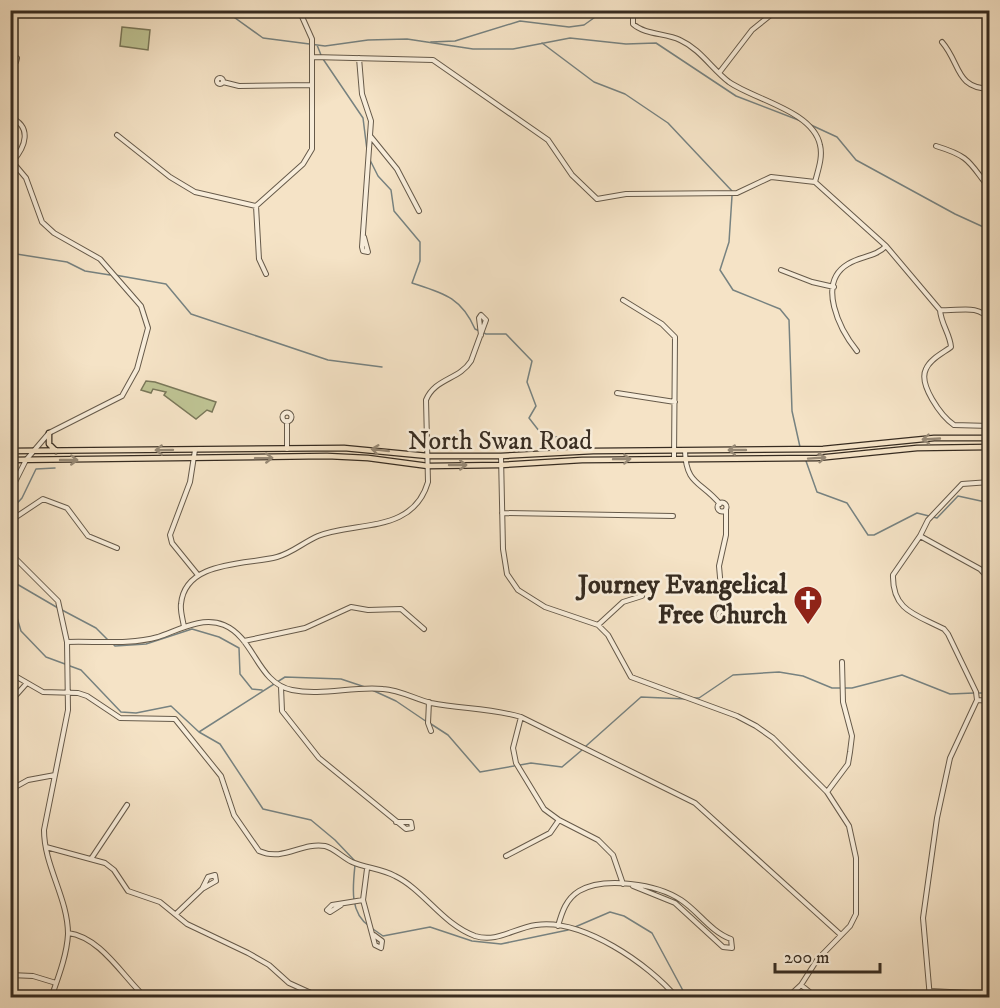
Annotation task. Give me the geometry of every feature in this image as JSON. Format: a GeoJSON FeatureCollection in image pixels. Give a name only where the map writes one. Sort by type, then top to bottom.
{"type":"FeatureCollection","features":[{"type":"Feature","properties":{"kind":"main road"},"geometry":{"type":"LineString","coordinates":[[49,433],[49,444],[56,451]]}},
{"type":"Feature","properties":{"kind":"main road","name":"North Swan Road"},"geometry":{"type":"LineString","coordinates":[[10,451],[370,449],[428,456],[501,456],[823,449],[934,438],[990,438]]}},
{"type":"Feature","properties":{"kind":"main road","name":"North Swan Road"},"geometry":{"type":"LineString","coordinates":[[10,460],[327,456],[368,458],[428,466],[674,458],[817,458],[917,448],[990,447]]}},
{"type":"Feature","properties":{"kind":"street"},"geometry":{"type":"LineString","coordinates":[[255,206],[303,164],[312,149],[313,57],[309,29],[299,10]]}},
{"type":"Feature","properties":{"kind":"street"},"geometry":{"type":"LineString","coordinates":[[633,10],[633,24],[639,29],[689,45],[718,73],[741,89],[810,125],[820,145],[821,156],[815,182]]}},
{"type":"Feature","properties":{"kind":"street"},"geometry":{"type":"LineString","coordinates":[[718,73],[752,30],[777,10]]}},
{"type":"Feature","properties":{"kind":"street"},"geometry":{"type":"LineString","coordinates":[[982,10],[990,16]]}},
{"type":"Feature","properties":{"kind":"street"},"geometry":{"type":"LineString","coordinates":[[942,42],[954,57],[959,73],[966,83],[979,89],[990,89]]}},
{"type":"Feature","properties":{"kind":"street"},"geometry":{"type":"LineString","coordinates":[[10,54],[16,55],[17,59],[10,63]]}},
{"type":"Feature","properties":{"kind":"street"},"geometry":{"type":"LineString","coordinates":[[313,57],[432,60],[548,140],[572,175],[594,198],[626,194],[737,193],[754,187],[765,177],[815,182],[886,246],[940,310],[941,323],[949,336],[951,347],[930,362],[925,370],[927,388],[951,423],[990,426]]}},
{"type":"Feature","properties":{"kind":"street"},"geometry":{"type":"LineString","coordinates":[[359,58],[358,75],[368,109],[371,136],[364,237]]}},
{"type":"Feature","properties":{"kind":"street"},"geometry":{"type":"LineString","coordinates":[[223,82],[239,86],[312,85]]}},
{"type":"Feature","properties":{"kind":"street"},"geometry":{"type":"LineString","coordinates":[[10,117],[22,125],[25,134],[24,147],[12,160],[26,178],[42,222],[54,232],[100,259],[141,306],[147,322],[144,347],[137,369],[122,396],[49,433],[26,460],[10,492]]}},
{"type":"Feature","properties":{"kind":"street"},"geometry":{"type":"LineString","coordinates":[[117,135],[170,177],[195,192],[255,206]]}},
{"type":"Feature","properties":{"kind":"street"},"geometry":{"type":"LineString","coordinates":[[371,136],[398,169],[419,211]]}},
{"type":"Feature","properties":{"kind":"street"},"geometry":{"type":"LineString","coordinates":[[936,146],[957,152],[970,162],[990,189]]}},
{"type":"Feature","properties":{"kind":"street"},"geometry":{"type":"LineString","coordinates":[[255,206],[260,259],[266,274]]}},
{"type":"Feature","properties":{"kind":"street"},"geometry":{"type":"LineString","coordinates":[[857,351],[842,330],[835,315],[834,287],[838,274],[846,265],[881,251],[886,246]]}},
{"type":"Feature","properties":{"kind":"street"},"geometry":{"type":"LineString","coordinates":[[781,270],[812,282],[834,287]]}},
{"type":"Feature","properties":{"kind":"street"},"geometry":{"type":"LineString","coordinates":[[623,300],[662,324],[675,337],[674,458]]}},
{"type":"Feature","properties":{"kind":"street"},"geometry":{"type":"LineString","coordinates":[[940,310],[976,309],[984,312],[990,320]]}},
{"type":"Feature","properties":{"kind":"street"},"geometry":{"type":"LineString","coordinates":[[184,627],[181,604],[185,592],[198,575],[237,562],[277,557],[319,536],[389,521],[416,504],[425,494],[428,466],[426,400],[431,388],[467,367],[481,335]]}},
{"type":"Feature","properties":{"kind":"street"},"geometry":{"type":"LineString","coordinates":[[617,393],[675,402]]}},
{"type":"Feature","properties":{"kind":"street"},"geometry":{"type":"LineString","coordinates":[[287,421],[287,449]]}},
{"type":"Feature","properties":{"kind":"street"},"geometry":{"type":"LineString","coordinates":[[195,450],[188,490],[171,535],[172,543],[198,575]]}},
{"type":"Feature","properties":{"kind":"street"},"geometry":{"type":"LineString","coordinates":[[685,451],[689,477],[720,504],[718,510],[724,511],[727,527],[719,566],[723,611]]}},
{"type":"Feature","properties":{"kind":"street"},"geometry":{"type":"LineString","coordinates":[[501,456],[502,513],[507,574],[518,590],[545,607],[598,625],[608,635],[631,677],[736,716],[756,726],[772,738],[827,792],[849,826],[856,858],[856,914],[850,926],[817,960],[801,985],[787,998]]}},
{"type":"Feature","properties":{"kind":"street"},"geometry":{"type":"LineString","coordinates":[[930,998],[922,918],[937,818],[950,758],[977,700],[976,692],[944,628],[902,607],[895,594],[895,570],[921,536],[931,517],[962,484],[990,482]]}},
{"type":"Feature","properties":{"kind":"street"},"geometry":{"type":"LineString","coordinates":[[10,521],[44,499],[67,508],[88,536],[117,548]]}},
{"type":"Feature","properties":{"kind":"street"},"geometry":{"type":"LineString","coordinates":[[502,513],[673,516]]}},
{"type":"Feature","properties":{"kind":"street"},"geometry":{"type":"LineString","coordinates":[[921,536],[980,569],[990,580]]}},
{"type":"Feature","properties":{"kind":"street"},"geometry":{"type":"LineString","coordinates":[[10,553],[58,601],[67,642],[70,694],[45,821],[46,848],[62,902],[68,933],[51,998]]}},
{"type":"Feature","properties":{"kind":"street"},"geometry":{"type":"LineString","coordinates":[[598,625],[623,602],[642,597]]}},
{"type":"Feature","properties":{"kind":"street"},"geometry":{"type":"LineString","coordinates":[[244,640],[305,628],[351,608],[401,609],[424,628]]}},
{"type":"Feature","properties":{"kind":"street"},"geometry":{"type":"LineString","coordinates":[[67,642],[139,640],[157,637],[199,623],[224,625],[244,640],[264,671],[281,687],[315,692],[384,689],[429,702],[496,710],[521,717],[695,803],[841,935]]}},
{"type":"Feature","properties":{"kind":"street"},"geometry":{"type":"LineString","coordinates":[[827,792],[848,764],[852,736],[843,702],[842,662]]}},
{"type":"Feature","properties":{"kind":"street"},"geometry":{"type":"LineString","coordinates":[[10,673],[26,684],[50,694],[87,696],[120,718],[175,719],[221,776],[234,815],[259,850],[279,856],[316,846],[328,847],[367,869],[394,874],[446,918],[475,936],[486,939],[506,935],[533,925],[558,926],[601,940],[636,960],[664,982],[677,998]]}},
{"type":"Feature","properties":{"kind":"street"},"geometry":{"type":"LineString","coordinates":[[10,702],[26,684]]}},
{"type":"Feature","properties":{"kind":"street"},"geometry":{"type":"LineString","coordinates":[[281,687],[282,711],[319,758],[396,822]]}},
{"type":"Feature","properties":{"kind":"street"},"geometry":{"type":"LineString","coordinates":[[977,700],[990,701]]}},
{"type":"Feature","properties":{"kind":"street"},"geometry":{"type":"LineString","coordinates":[[429,702],[428,723],[431,730]]}},
{"type":"Feature","properties":{"kind":"street"},"geometry":{"type":"LineString","coordinates":[[521,717],[513,748],[516,763],[544,809],[559,820],[598,840],[612,855],[622,884]]}},
{"type":"Feature","properties":{"kind":"street"},"geometry":{"type":"LineString","coordinates":[[10,790],[28,780],[55,775]]}},
{"type":"Feature","properties":{"kind":"street"},"geometry":{"type":"LineString","coordinates":[[91,859],[127,805]]}},
{"type":"Feature","properties":{"kind":"street"},"geometry":{"type":"LineString","coordinates":[[506,856],[550,833],[559,820]]}},
{"type":"Feature","properties":{"kind":"street"},"geometry":{"type":"LineString","coordinates":[[46,848],[105,863],[114,870],[128,891],[160,902],[187,924],[268,965],[289,983],[322,998]]}},
{"type":"Feature","properties":{"kind":"street"},"geometry":{"type":"LineString","coordinates":[[367,869],[363,900],[374,935]]}},
{"type":"Feature","properties":{"kind":"street"},"geometry":{"type":"LineString","coordinates":[[558,926],[567,903],[577,892],[590,886],[622,884],[647,886],[678,898],[717,931],[731,939],[732,948],[723,947],[675,903],[633,886]]}},
{"type":"Feature","properties":{"kind":"street"},"geometry":{"type":"LineString","coordinates":[[176,914],[201,889]]}},
{"type":"Feature","properties":{"kind":"street"},"geometry":{"type":"LineString","coordinates":[[341,905],[363,900]]}},
{"type":"Feature","properties":{"kind":"street"},"geometry":{"type":"LineString","coordinates":[[68,933],[78,936],[106,955],[146,998]]}},
{"type":"Feature","properties":{"kind":"street"},"geometry":{"type":"LineString","coordinates":[[10,975],[33,976],[56,983]]}},
{"type":"Feature","properties":{"kind":"street"},"geometry":{"type":"LineString","coordinates":[[801,985],[817,998]]}},
{"type":"Feature","properties":{"kind":"street"},"geometry":{"type":"LineString","coordinates":[[929,991],[990,994]]}},
{"type":"Feature","properties":{"kind":"green space"},"geometry":{"type":"Polygon","coordinates":[[[122,27],[150,30],[148,50],[120,46],[122,27]]]}},
{"type":"Feature","properties":{"kind":"green space"},"geometry":{"type":"Polygon","coordinates":[[[146,381],[216,402],[212,412],[207,410],[196,419],[164,395],[166,392],[153,389],[151,393],[141,390],[146,381]]]}},
{"type":"Feature","properties":{"kind":"waterway"},"geometry":{"type":"LineString","coordinates":[[224,10],[263,38],[325,46],[368,40],[407,39],[473,49],[513,49],[570,38],[626,44],[656,43],[736,96],[801,121]]}},
{"type":"Feature","properties":{"kind":"waterway"},"geometry":{"type":"LineString","coordinates":[[431,42],[455,41],[520,21],[569,27],[584,25],[605,10]]}},
{"type":"Feature","properties":{"kind":"waterway"},"geometry":{"type":"LineString","coordinates":[[858,10],[862,13],[895,15],[907,10]]}},
{"type":"Feature","properties":{"kind":"waterway"},"geometry":{"type":"LineString","coordinates":[[542,43],[594,82],[625,94],[668,123],[732,191]]}},
{"type":"Feature","properties":{"kind":"waterway"},"geometry":{"type":"LineString","coordinates":[[317,45],[321,55]]}},
{"type":"Feature","properties":{"kind":"waterway"},"geometry":{"type":"LineString","coordinates":[[323,59],[363,118],[367,150]]}},
{"type":"Feature","properties":{"kind":"waterway"},"geometry":{"type":"LineString","coordinates":[[811,125],[837,137],[856,160],[955,214],[990,230]]}},
{"type":"Feature","properties":{"kind":"waterway"},"geometry":{"type":"LineString","coordinates":[[370,160],[378,176],[391,190],[394,211],[420,242],[420,261],[412,283],[433,290],[457,303],[470,318],[475,329],[486,334],[506,334],[532,361],[527,382],[536,406],[529,418],[543,436],[558,437],[563,441]]}},
{"type":"Feature","properties":{"kind":"waterway"},"geometry":{"type":"LineString","coordinates":[[732,196],[729,242],[720,270],[733,290],[780,309],[789,320],[792,411],[800,447]]}},
{"type":"Feature","properties":{"kind":"waterway"},"geometry":{"type":"LineString","coordinates":[[10,253],[67,262],[85,271],[110,275]]}},
{"type":"Feature","properties":{"kind":"waterway"},"geometry":{"type":"LineString","coordinates":[[115,275],[166,284],[191,314],[328,360],[382,367]]}},
{"type":"Feature","properties":{"kind":"waterway"},"geometry":{"type":"LineString","coordinates":[[806,461],[817,492],[847,503],[868,535],[874,535],[917,513],[937,518],[958,496],[990,503]]}},
{"type":"Feature","properties":{"kind":"waterway"},"geometry":{"type":"LineString","coordinates":[[10,511],[22,498],[36,469],[55,468]]}},
{"type":"Feature","properties":{"kind":"waterway"},"geometry":{"type":"LineString","coordinates":[[10,580],[58,608]]}},
{"type":"Feature","properties":{"kind":"waterway"},"geometry":{"type":"LineString","coordinates":[[10,594],[21,631],[46,657],[65,664]]}},
{"type":"Feature","properties":{"kind":"waterway"},"geometry":{"type":"LineString","coordinates":[[62,610],[96,628],[108,640]]}},
{"type":"Feature","properties":{"kind":"waterway"},"geometry":{"type":"LineString","coordinates":[[112,643],[115,646],[146,644],[192,629],[219,637],[239,648],[240,674],[252,689],[262,690]]}},
{"type":"Feature","properties":{"kind":"waterway"},"geometry":{"type":"LineString","coordinates":[[70,666],[81,670],[121,712],[136,713],[171,706],[199,732],[285,677],[341,679],[365,687]]}},
{"type":"Feature","properties":{"kind":"waterway"},"geometry":{"type":"LineString","coordinates":[[694,698],[699,698],[733,675],[779,672],[803,676],[832,688],[852,688],[902,675],[950,694],[974,693]]}},
{"type":"Feature","properties":{"kind":"waterway"},"geometry":{"type":"LineString","coordinates":[[372,690],[396,701],[427,722]]}},
{"type":"Feature","properties":{"kind":"waterway"},"geometry":{"type":"LineString","coordinates":[[978,693],[990,693]]}},
{"type":"Feature","properties":{"kind":"waterway"},"geometry":{"type":"LineString","coordinates":[[586,746],[641,697],[686,699]]}},
{"type":"Feature","properties":{"kind":"waterway"},"geometry":{"type":"LineString","coordinates":[[431,724],[448,735],[480,772],[514,766]]}},
{"type":"Feature","properties":{"kind":"waterway"},"geometry":{"type":"LineString","coordinates":[[199,732],[220,744],[263,809],[311,820],[354,860]]}},
{"type":"Feature","properties":{"kind":"waterway"},"geometry":{"type":"LineString","coordinates":[[520,765],[531,763],[562,767],[582,750]]}},
{"type":"Feature","properties":{"kind":"waterway"},"geometry":{"type":"LineString","coordinates":[[355,865],[353,890],[355,906],[358,914],[369,926]]}},
{"type":"Feature","properties":{"kind":"waterway"},"geometry":{"type":"LineString","coordinates":[[575,927],[610,912],[624,916],[652,933],[687,998]]}},
{"type":"Feature","properties":{"kind":"waterway"},"geometry":{"type":"LineString","coordinates":[[373,929],[383,936],[430,927],[472,941],[501,944],[568,930]]}},
{"type":"Feature","properties":{"kind":"place","name":"Journey Evangelical Free Church"},"geometry":{"type":"Point","coordinates":[808,626]}}]}
